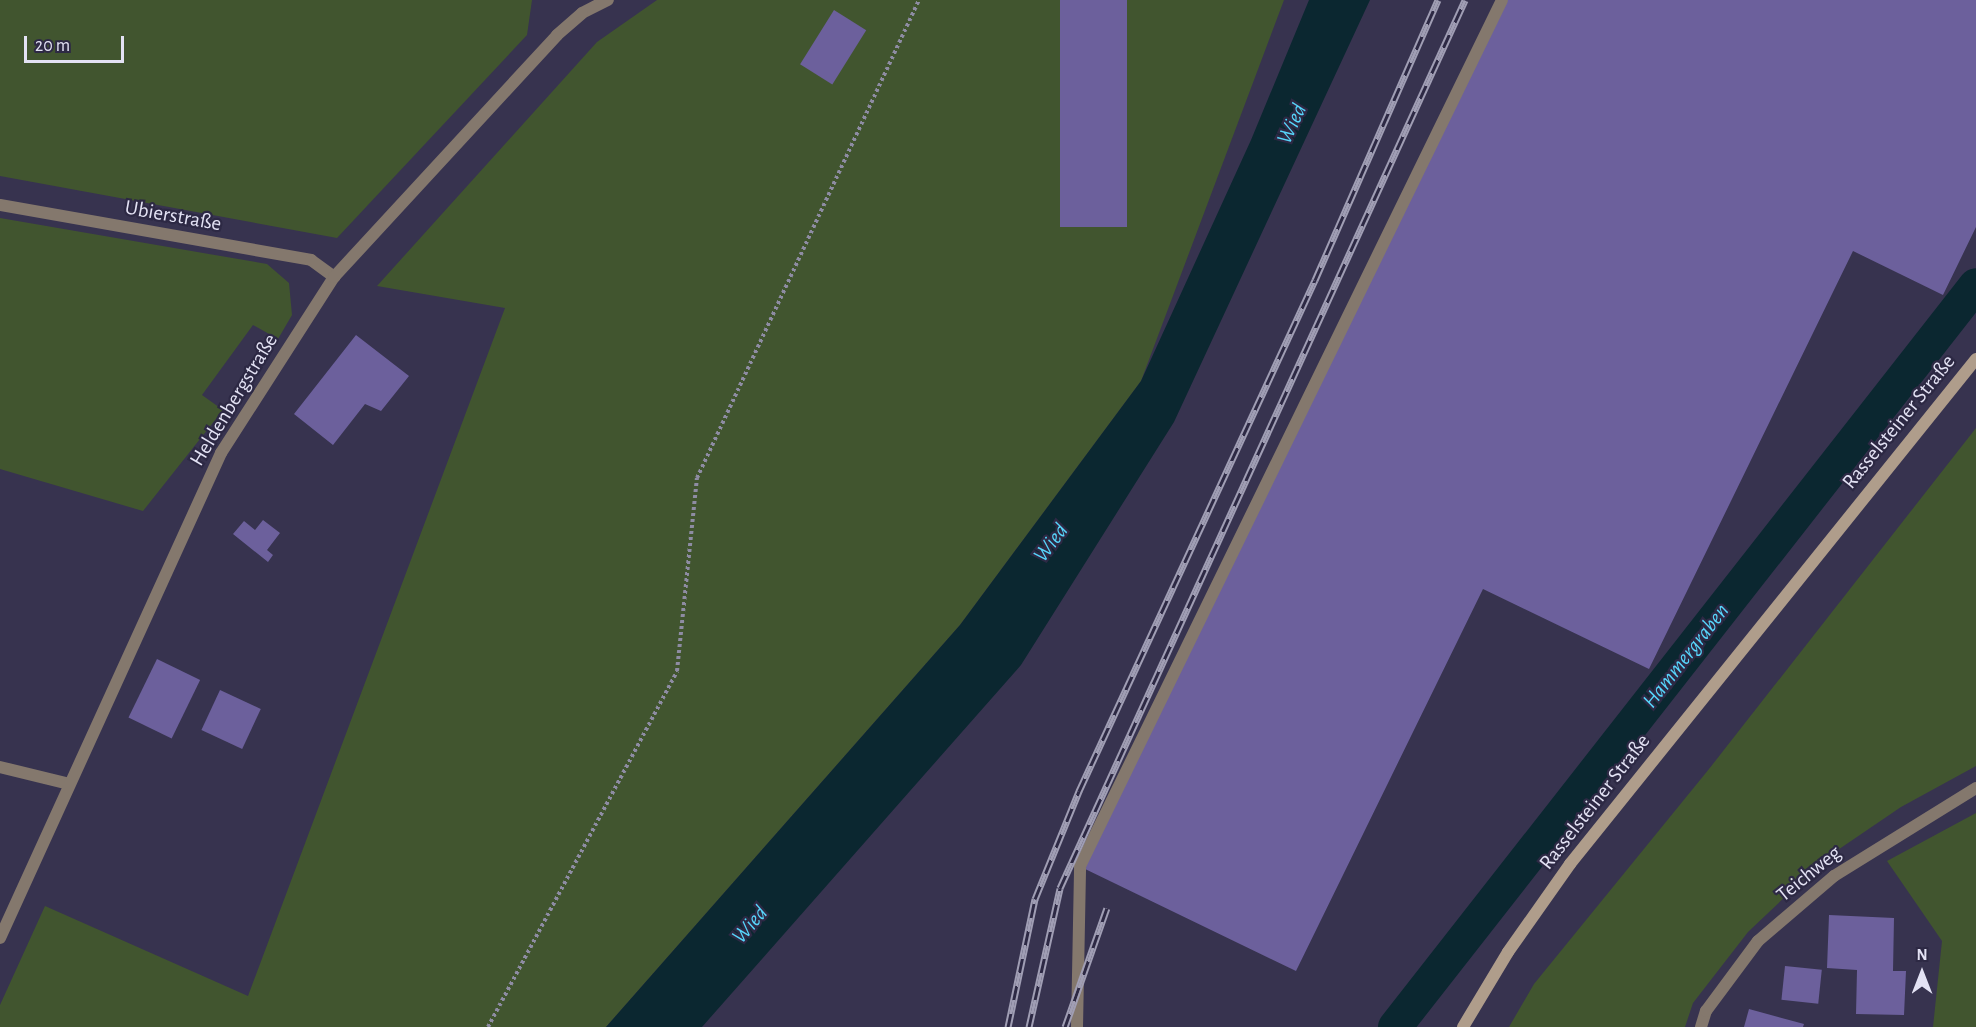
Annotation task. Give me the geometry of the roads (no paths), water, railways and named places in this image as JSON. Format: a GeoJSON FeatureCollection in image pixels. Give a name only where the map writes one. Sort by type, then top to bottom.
{"type":"FeatureCollection","features":[{"type":"Feature","properties":{"kind":"main road","name":"Rasselsteiner Straße"},"geometry":{"type":"LineString","coordinates":[[1463,1027],[1508,952],[1569,864],[1976,358]]}},
{"type":"Feature","properties":{"kind":"street","name":"Heldenbergstraße"},"geometry":{"type":"LineString","coordinates":[[0,938],[221,453],[334,277],[557,35],[582,13],[608,0]]}},
{"type":"Feature","properties":{"kind":"street"},"geometry":{"type":"LineString","coordinates":[[1077,1027],[1080,866],[1502,0]]}},
{"type":"Feature","properties":{"kind":"street","name":"Ubierstraße"},"geometry":{"type":"LineString","coordinates":[[0,205],[311,260],[334,277]]}},
{"type":"Feature","properties":{"kind":"street"},"geometry":{"type":"LineString","coordinates":[[0,767],[69,784]]}},
{"type":"Feature","properties":{"kind":"street","name":"Teichweg"},"geometry":{"type":"LineString","coordinates":[[1701,1027],[1706,1011],[1758,941],[1834,876],[1976,788]]}},
{"type":"Feature","properties":{"kind":"water","name":"Wied"},"geometry":{"type":"Polygon","coordinates":[[[1309,0],[1370,0],[1174,422],[1021,665],[702,1027],[606,1027],[960,625],[1141,381],[1251,140],[1309,0]]]}},
{"type":"Feature","properties":{"kind":"waterway","name":"Hammergraben"},"geometry":{"type":"LineString","coordinates":[[1395,1027],[1976,285]]}},
{"type":"Feature","properties":{"kind":"railway"},"geometry":{"type":"LineString","coordinates":[[1008,1027],[1035,899],[1079,791],[1315,280],[1438,0]]}},
{"type":"Feature","properties":{"kind":"railway"},"geometry":{"type":"LineString","coordinates":[[1029,1027],[1060,888],[1465,0]]}},
{"type":"Feature","properties":{"kind":"railway"},"geometry":{"type":"LineString","coordinates":[[1065,1027],[1107,908]]}}]}
